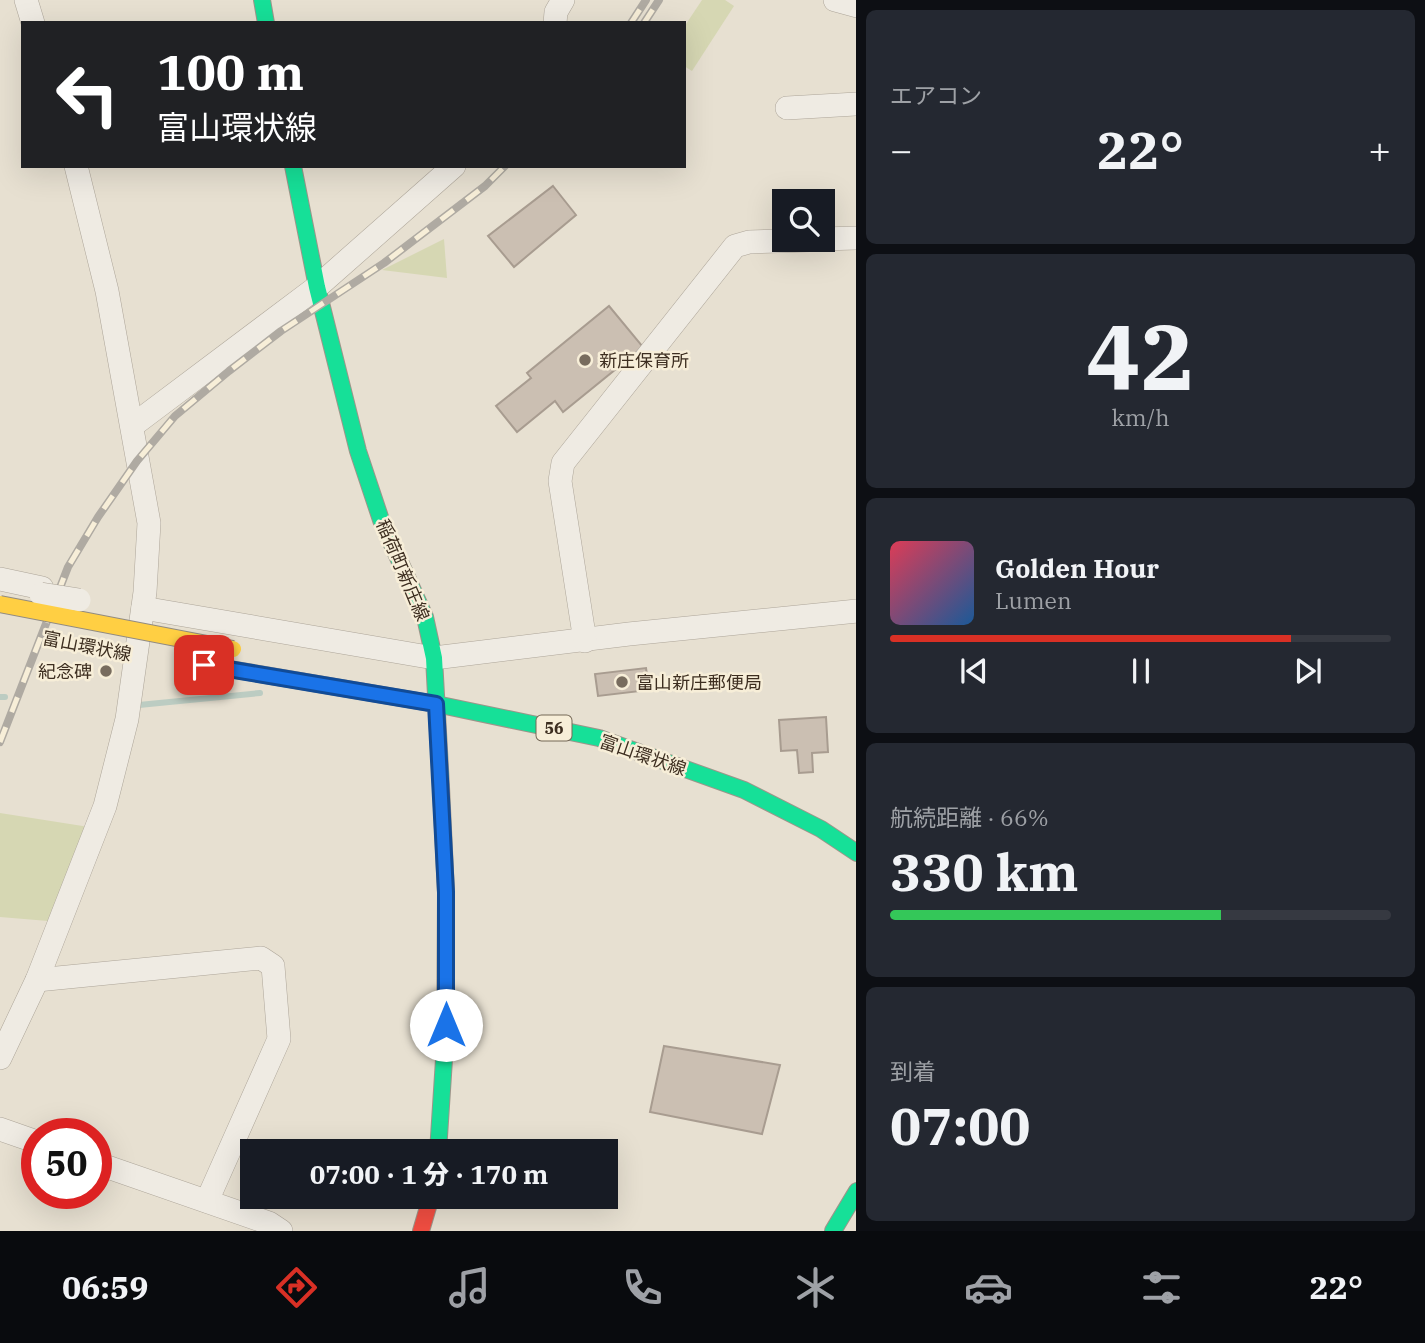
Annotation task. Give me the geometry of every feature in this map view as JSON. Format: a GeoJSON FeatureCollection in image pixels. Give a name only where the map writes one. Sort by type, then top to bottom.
{"type":"FeatureCollection","features":[{"type":"Feature","properties":{"kind":"main road"},"geometry":{"type":"LineString","coordinates":[[262,0],[266,21]]}},
{"type":"Feature","properties":{"kind":"main road","name":"稲荷町新庄線"},"geometry":{"type":"LineString","coordinates":[[293,168],[317,287],[358,451],[381,520],[425,617],[434,658],[429,681],[436,704],[446,892],[446,1025],[439,1139]]}},
{"type":"Feature","properties":{"kind":"main road","name":"富山環状線"},"geometry":{"type":"LineString","coordinates":[[4,591],[240,650]]}},
{"type":"Feature","properties":{"kind":"main road","name":"富山環状線"},"geometry":{"type":"LineString","coordinates":[[114,651],[152,657]]}},
{"type":"Feature","properties":{"kind":"main road","name":"富山環状線"},"geometry":{"type":"LineString","coordinates":[[223,668],[436,704],[599,738],[744,790],[821,830],[856,853]]}},
{"type":"Feature","properties":{"kind":"main road"},"geometry":{"type":"LineString","coordinates":[[429,681],[454,685]]}},
{"type":"Feature","properties":{"kind":"main road"},"geometry":{"type":"LineString","coordinates":[[833,1231],[856,1191]]}},
{"type":"Feature","properties":{"kind":"main road"},"geometry":{"type":"LineString","coordinates":[[421,1231],[427,1209]]}},
{"type":"Feature","properties":{"kind":"street"},"geometry":{"type":"LineString","coordinates":[[26,0],[32,21]]}},
{"type":"Feature","properties":{"kind":"street"},"geometry":{"type":"LineString","coordinates":[[555,21],[556,12],[563,0]]}},
{"type":"Feature","properties":{"kind":"street"},"geometry":{"type":"LineString","coordinates":[[835,0],[856,6]]}},
{"type":"Feature","properties":{"kind":"street"},"geometry":{"type":"LineString","coordinates":[[787,108],[856,104]]}},
{"type":"Feature","properties":{"kind":"street"},"geometry":{"type":"LineString","coordinates":[[0,1058],[37,980],[105,806],[127,719],[143,608],[149,523],[107,291],[76,168]]}},
{"type":"Feature","properties":{"kind":"street"},"geometry":{"type":"LineString","coordinates":[[132,426],[317,287],[452,168]]}},
{"type":"Feature","properties":{"kind":"street"},"geometry":{"type":"LineString","coordinates":[[835,239],[856,238]]}},
{"type":"Feature","properties":{"kind":"street"},"geometry":{"type":"LineString","coordinates":[[585,640],[560,481],[564,463],[736,246],[749,242],[772,241]]}},
{"type":"Feature","properties":{"kind":"street"},"geometry":{"type":"LineString","coordinates":[[4,591],[42,588]]}},
{"type":"Feature","properties":{"kind":"street"},"geometry":{"type":"LineString","coordinates":[[4,591],[79,600]]}},
{"type":"Feature","properties":{"kind":"street"},"geometry":{"type":"LineString","coordinates":[[143,608],[434,658],[629,634],[856,611]]}},
{"type":"Feature","properties":{"kind":"street"},"geometry":{"type":"LineString","coordinates":[[37,980],[261,958],[273,966],[279,1039],[206,1201]]}},
{"type":"Feature","properties":{"kind":"street"},"geometry":{"type":"LineString","coordinates":[[0,1129],[21,1136]]}},
{"type":"Feature","properties":{"kind":"street"},"geometry":{"type":"LineString","coordinates":[[112,1169],[269,1223],[281,1231]]}},
{"type":"Feature","properties":{"kind":"green space"},"geometry":{"type":"Polygon","coordinates":[[[702,0],[725,0],[734,6],[692,71],[686,67],[686,24],[702,0]]]}},
{"type":"Feature","properties":{"kind":"green space"},"geometry":{"type":"Polygon","coordinates":[[[444,239],[447,278],[382,270],[444,239]]]}},
{"type":"Feature","properties":{"kind":"green space"},"geometry":{"type":"Polygon","coordinates":[[[0,813],[89,827],[48,921],[0,917],[0,813]]]}},
{"type":"Feature","properties":{"kind":"building"},"geometry":{"type":"Polygon","coordinates":[[[553,186],[576,215],[514,267],[488,236],[553,186]]]}},
{"type":"Feature","properties":{"kind":"building","name":"新庄保育所"},"geometry":{"type":"Polygon","coordinates":[[[609,306],[643,347],[563,412],[555,401],[517,432],[496,406],[531,378],[527,373],[609,306]]]}},
{"type":"Feature","properties":{"kind":"building"},"geometry":{"type":"Polygon","coordinates":[[[646,668],[649,690],[598,696],[595,674],[646,668]]]}},
{"type":"Feature","properties":{"kind":"building"},"geometry":{"type":"Polygon","coordinates":[[[826,717],[828,752],[812,753],[813,772],[799,773],[797,750],[781,751],[779,720],[826,717]]]}},
{"type":"Feature","properties":{"kind":"building"},"geometry":{"type":"Polygon","coordinates":[[[664,1046],[780,1065],[762,1134],[650,1112],[664,1046]]]}},
{"type":"Feature","properties":{"kind":"waterway"},"geometry":{"type":"LineString","coordinates":[[139,705],[260,693]]}},
{"type":"Feature","properties":{"kind":"waterway"},"geometry":{"type":"LineString","coordinates":[[0,697],[5,697]]}},
{"type":"Feature","properties":{"kind":"railway"},"geometry":{"type":"LineString","coordinates":[[632,21],[646,0]]}},
{"type":"Feature","properties":{"kind":"railway"},"geometry":{"type":"LineString","coordinates":[[645,21],[659,0]]}},
{"type":"Feature","properties":{"kind":"railway"},"geometry":{"type":"LineString","coordinates":[[0,742],[68,567],[98,517],[137,461],[175,416],[281,331],[384,263],[485,186],[503,168]]}},
{"type":"Feature","properties":{"kind":"traffic: fast"},"geometry":{"type":"LineString","coordinates":[[262,0],[266,21]]}},
{"type":"Feature","properties":{"kind":"traffic: fast"},"geometry":{"type":"LineString","coordinates":[[293,168],[317,287],[358,451],[381,520],[425,617],[434,658],[441,787]]}},
{"type":"Feature","properties":{"kind":"traffic: fast"},"geometry":{"type":"LineString","coordinates":[[230,669],[436,704],[599,738],[744,790],[821,829],[856,852]]}},
{"type":"Feature","properties":{"kind":"traffic: fast"},"geometry":{"type":"LineString","coordinates":[[439,1139],[445,1044]]}},
{"type":"Feature","properties":{"kind":"traffic: fast"},"geometry":{"type":"LineString","coordinates":[[833,1231],[856,1193]]}},
{"type":"Feature","properties":{"kind":"traffic: jam"},"geometry":{"type":"LineString","coordinates":[[441,787],[446,893],[445,1044]]}},
{"type":"Feature","properties":{"kind":"traffic: jam"},"geometry":{"type":"LineString","coordinates":[[421,1231],[427,1209]]}},
{"type":"Feature","properties":{"kind":"traffic: slow"},"geometry":{"type":"LineString","coordinates":[[0,604],[233,649]]}},
{"type":"Feature","properties":{"kind":"place","name":"新庄保育所"},"geometry":{"type":"Point","coordinates":[585,360]}},
{"type":"Feature","properties":{"kind":"place","name":"紀念碑"},"geometry":{"type":"Point","coordinates":[106,671]}},
{"type":"Feature","properties":{"kind":"place","name":"富山新庄郵便局"},"geometry":{"type":"Point","coordinates":[622,682]}},
{"type":"Feature","properties":{"kind":"route"},"geometry":{"type":"LineString","coordinates":[[204,665],[436,704],[446,892],[446,1025]]}}]}
